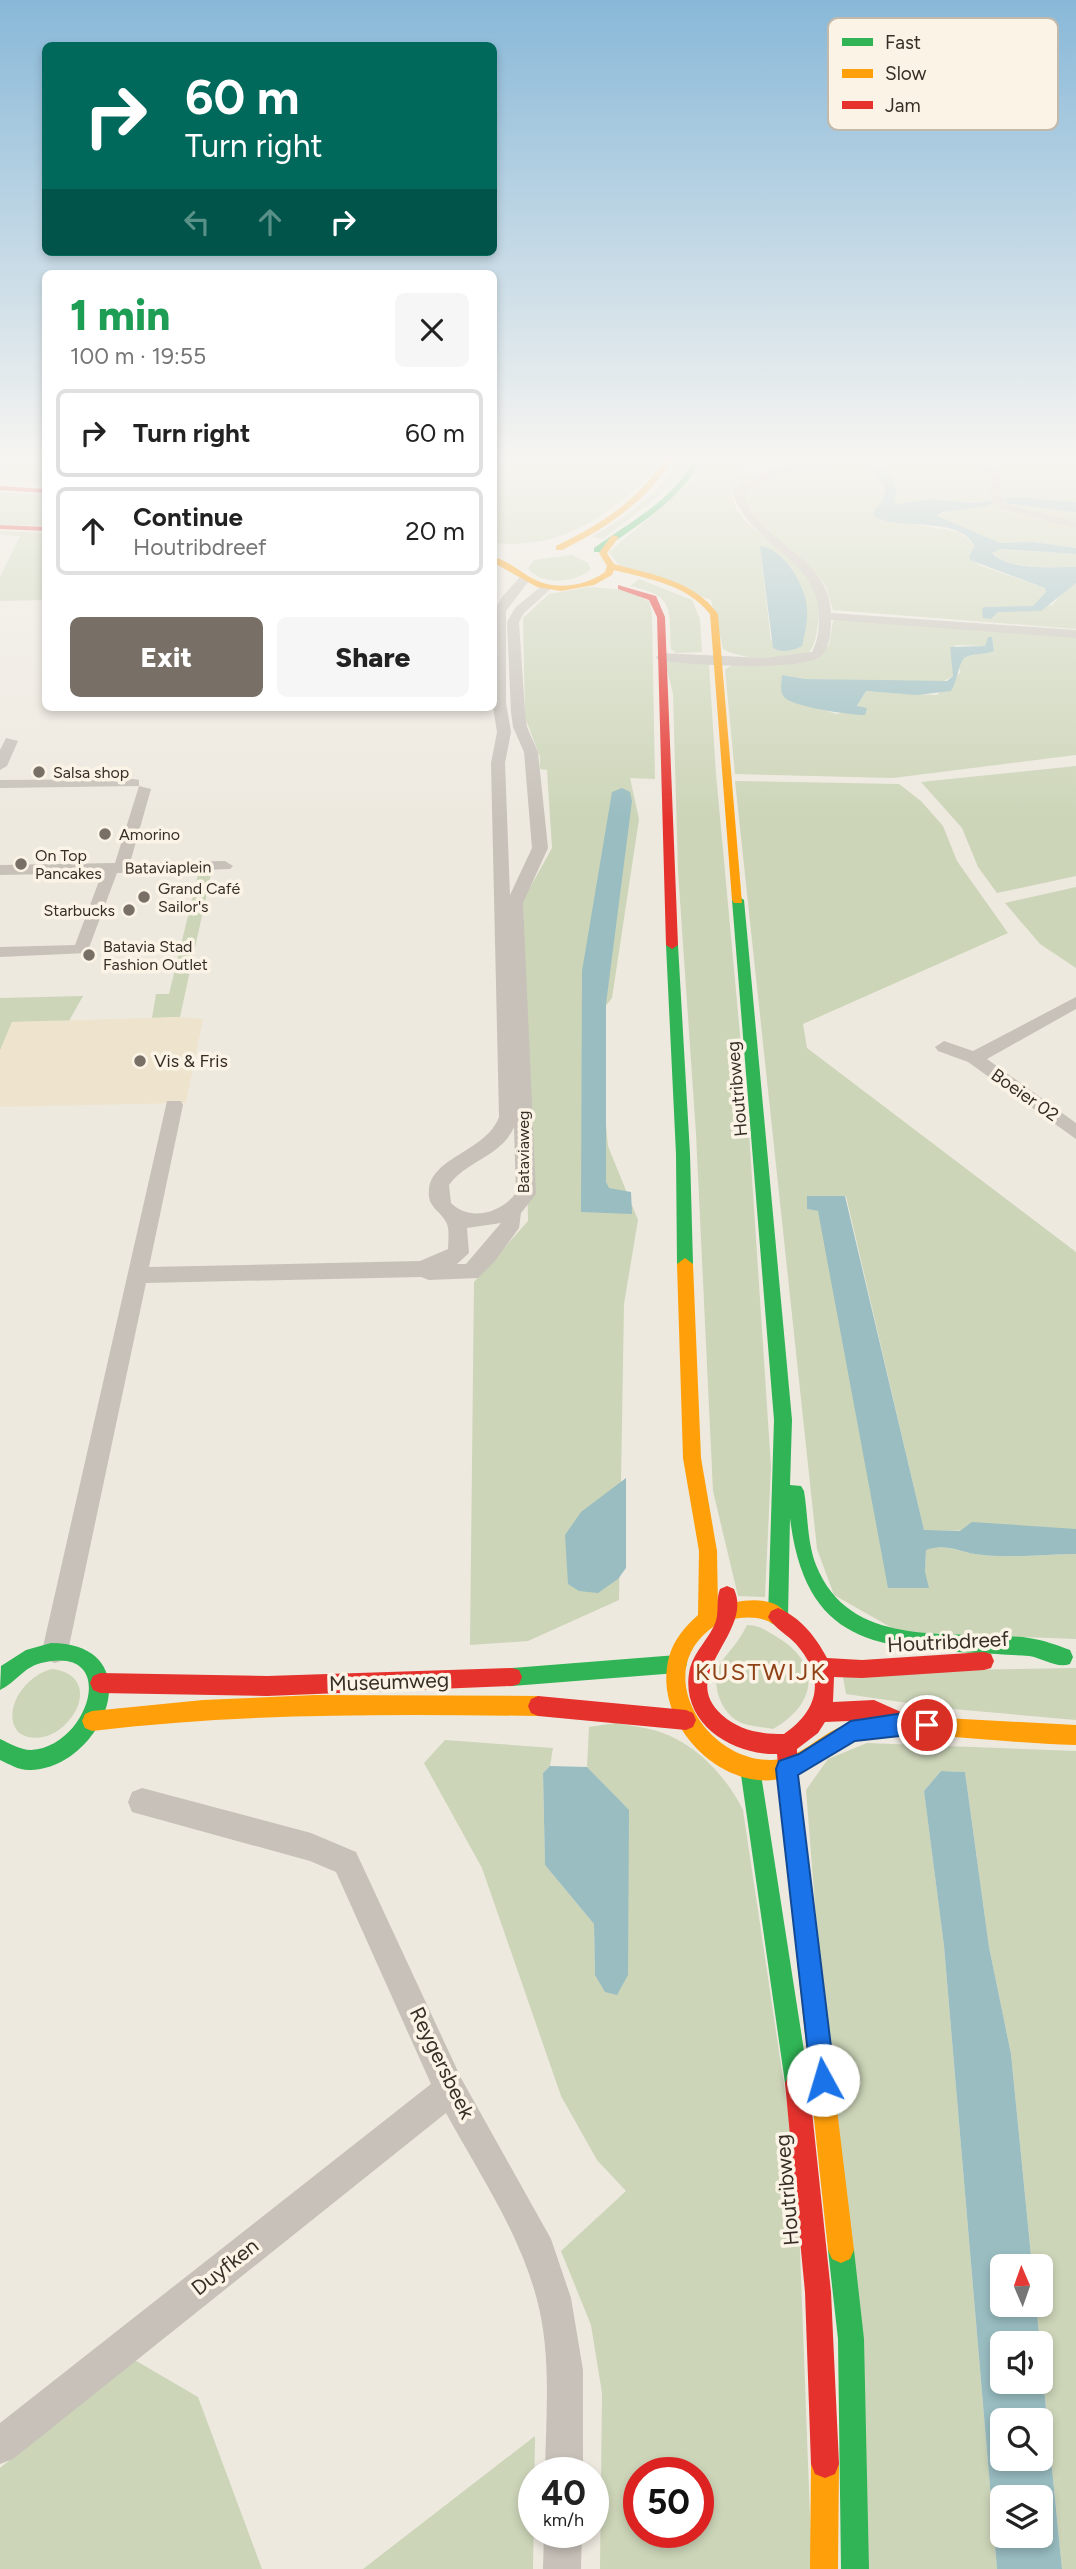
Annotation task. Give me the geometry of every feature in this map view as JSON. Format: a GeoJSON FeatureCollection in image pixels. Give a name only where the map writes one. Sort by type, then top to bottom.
{"type":"FeatureCollection","features":[{"type":"Feature","properties":{"kind":"main road"},"geometry":{"type":"LineString","coordinates":[[540,580],[554,587],[593,583],[620,586],[652,596],[660,607],[683,1154],[686,1355],[692,1458],[708,1551],[708,1620]]}},
{"type":"Feature","properties":{"kind":"main road"},"geometry":{"type":"LineString","coordinates":[[554,587],[586,580]]}},
{"type":"Feature","properties":{"kind":"main road"},"geometry":{"type":"LineString","coordinates":[[593,583],[600,580]]}},
{"type":"Feature","properties":{"kind":"main road","name":"Houtribweg"},"geometry":{"type":"LineString","coordinates":[[659,580],[697,595],[713,610],[719,659],[723,740],[772,1267],[783,1420],[778,1617]]}},
{"type":"Feature","properties":{"kind":"main road"},"geometry":{"type":"LineString","coordinates":[[783,1420],[809,1572],[823,1598],[842,1618],[867,1633],[883,1637],[1028,1647],[1070,1657]]}},
{"type":"Feature","properties":{"kind":"main road"},"geometry":{"type":"LineString","coordinates":[[708,1551],[720,1567],[729,1611],[722,1636],[701,1666],[698,1678],[703,1703],[721,1728],[743,1743],[759,1747],[786,1744],[810,1729],[820,1712],[826,1693],[823,1667],[807,1639],[778,1617],[751,1610],[729,1611],[708,1620],[688,1639],[677,1664],[672,1698],[699,1741],[713,1753],[750,1769],[787,1769],[805,1762],[851,1732],[904,1723],[1076,1735]]}},
{"type":"Feature","properties":{"kind":"main road"},"geometry":{"type":"LineString","coordinates":[[0,1680],[26,1659],[55,1651],[84,1659],[97,1673],[100,1683],[100,1702],[92,1721],[75,1741],[50,1755],[24,1758],[1,1751]]}},
{"type":"Feature","properties":{"kind":"main road","name":"Houtribdreef"},"geometry":{"type":"LineString","coordinates":[[823,1667],[862,1669],[1070,1657]]}},
{"type":"Feature","properties":{"kind":"main road","name":"Museumweg"},"geometry":{"type":"LineString","coordinates":[[100,1683],[267,1686],[476,1680],[677,1664]]}},
{"type":"Feature","properties":{"kind":"main road","name":"Museumweg"},"geometry":{"type":"LineString","coordinates":[[92,1721],[127,1716],[306,1706],[403,1704],[584,1707],[632,1698]]}},
{"type":"Feature","properties":{"kind":"main road"},"geometry":{"type":"LineString","coordinates":[[672,1698],[703,1703]]}},
{"type":"Feature","properties":{"kind":"main road","name":"Museumweg"},"geometry":{"type":"LineString","coordinates":[[584,1707],[620,1715],[686,1720]]}},
{"type":"Feature","properties":{"kind":"main road"},"geometry":{"type":"LineString","coordinates":[[820,1712],[874,1710],[904,1723]]}},
{"type":"Feature","properties":{"kind":"main road"},"geometry":{"type":"LineString","coordinates":[[786,1744],[851,2339],[855,2569]]}},
{"type":"Feature","properties":{"kind":"main road","name":"Houtribweg"},"geometry":{"type":"LineString","coordinates":[[750,1769],[787,2003],[809,2180],[823,2369],[824,2569]]}},
{"type":"Feature","properties":{"kind":"street","name":"Bataviaweg"},"geometry":{"type":"LineString","coordinates":[[497,649],[501,644],[501,606],[508,580]]}},
{"type":"Feature","properties":{"kind":"street"},"geometry":{"type":"LineString","coordinates":[[497,597],[513,583],[513,580]]}},
{"type":"Feature","properties":{"kind":"street"},"geometry":{"type":"LineString","coordinates":[[662,657],[779,661],[811,658],[820,650],[827,616],[825,597],[815,580]]}},
{"type":"Feature","properties":{"kind":"street","name":"Bataviaweg"},"geometry":{"type":"LineString","coordinates":[[497,668],[499,703],[504,725],[498,763],[508,1118],[502,1134],[489,1147],[455,1167],[444,1176],[438,1188],[441,1204],[456,1217],[488,1219],[511,1213],[526,1194],[515,903],[520,885],[539,856],[540,848],[531,752],[520,727],[518,712],[513,622],[524,606],[554,587]]}},
{"type":"Feature","properties":{"kind":"street"},"geometry":{"type":"LineString","coordinates":[[827,616],[1076,634]]}},
{"type":"Feature","properties":{"kind":"street"},"geometry":{"type":"LineString","coordinates":[[0,766],[11,741]]}},
{"type":"Feature","properties":{"kind":"street"},"geometry":{"type":"LineString","coordinates":[[0,784],[139,786],[116,868]]}},
{"type":"Feature","properties":{"kind":"street","name":"Bataviaplein"},"geometry":{"type":"LineString","coordinates":[[0,870],[225,866]]}},
{"type":"Feature","properties":{"kind":"street","name":"Bataviaplein"},"geometry":{"type":"LineString","coordinates":[[0,952],[81,950],[116,868]]}},
{"type":"Feature","properties":{"kind":"street","name":"Boeier 02"},"geometry":{"type":"LineString","coordinates":[[974,1059],[1076,1002]]}},
{"type":"Feature","properties":{"kind":"street","name":"Boeier 02"},"geometry":{"type":"LineString","coordinates":[[944,1046],[974,1059],[1076,1132]]}},
{"type":"Feature","properties":{"kind":"street"},"geometry":{"type":"LineString","coordinates":[[55,1651],[174,1105]]}},
{"type":"Feature","properties":{"kind":"street"},"geometry":{"type":"LineString","coordinates":[[420,1269],[436,1274],[471,1272],[487,1257],[512,1223],[511,1213]]}},
{"type":"Feature","properties":{"kind":"street"},"geometry":{"type":"LineString","coordinates":[[137,1275],[420,1269],[440,1264],[459,1253],[456,1217]]}},
{"type":"Feature","properties":{"kind":"street","name":"Reygersbeek"},"geometry":{"type":"LineString","coordinates":[[142,1802],[311,1847],[346,1862],[450,2089],[534,2239],[554,2298],[565,2370],[564,2457]]}},
{"type":"Feature","properties":{"kind":"street","name":"Duyfken"},"geometry":{"type":"LineString","coordinates":[[0,2446],[450,2089]]}},
{"type":"Feature","properties":{"kind":"street"},"geometry":{"type":"LineString","coordinates":[[562,2569],[563,2548]]}},
{"type":"Feature","properties":{"kind":"green space"},"geometry":{"type":"Polygon","coordinates":[[[0,580],[42,580],[42,600],[0,601],[0,580]]]}},
{"type":"Feature","properties":{"kind":"green space"},"geometry":{"type":"Polygon","coordinates":[[[641,580],[692,600],[700,619],[702,652],[676,653],[671,649],[667,606],[655,594],[630,586],[641,580]]]}},
{"type":"Feature","properties":{"kind":"green space"},"geometry":{"type":"Polygon","coordinates":[[[656,580],[764,580],[771,641],[802,590],[797,580],[808,580],[818,601],[816,637],[807,655],[775,658],[732,653],[723,649],[711,600],[656,580]]]}},
{"type":"Feature","properties":{"kind":"green space"},"geometry":{"type":"Polygon","coordinates":[[[821,580],[1022,580],[1045,588],[1046,592],[1033,606],[994,607],[991,619],[998,612],[1052,605],[1067,588],[1076,583],[1076,629],[833,610],[821,580]]]}},
{"type":"Feature","properties":{"kind":"green space"},"geometry":{"type":"Polygon","coordinates":[[[589,587],[625,590],[650,602],[652,615],[655,779],[630,778],[639,819],[612,998],[596,1018],[608,1146],[638,1220],[624,1304],[619,1600],[528,1641],[470,1645],[474,1282],[528,1221],[523,900],[552,848],[547,770],[540,769],[540,757],[525,717],[523,618],[549,594],[589,587]]]}},
{"type":"Feature","properties":{"kind":"green space"},"geometry":{"type":"Polygon","coordinates":[[[833,621],[1076,636],[1076,755],[893,778],[735,774],[725,670],[742,663],[817,659],[829,645],[833,621]],[[992,638],[985,646],[955,645],[953,676],[940,683],[806,679],[782,675],[791,701],[837,714],[857,707],[866,691],[937,695],[960,673],[959,661],[964,657],[994,651],[992,638]]]}},
{"type":"Feature","properties":{"kind":"green space"},"geometry":{"type":"Polygon","coordinates":[[[665,661],[707,662],[709,665],[716,774],[749,1132],[771,1467],[765,1597],[738,1596],[713,1491],[696,1134],[678,871],[673,694],[665,661]]]}},
{"type":"Feature","properties":{"kind":"green space"},"geometry":{"type":"Polygon","coordinates":[[[1076,766],[1076,876],[997,893],[978,867],[962,828],[921,782],[1076,766]]]}},
{"type":"Feature","properties":{"kind":"green space"},"geometry":{"type":"Polygon","coordinates":[[[735,781],[899,784],[921,801],[943,826],[957,861],[1008,933],[803,1024],[807,1048],[1076,1252],[1076,1529],[924,1531],[846,1196],[807,1209],[818,1211],[925,1572],[926,1549],[932,1548],[1000,1556],[1076,1554],[1076,1639],[899,1632],[834,1595],[817,1549],[735,781]]]}},
{"type":"Feature","properties":{"kind":"green space"},"geometry":{"type":"Polygon","coordinates":[[[211,874],[180,1017],[152,1018],[156,994],[169,994],[198,875],[211,874]]]}},
{"type":"Feature","properties":{"kind":"green space"},"geometry":{"type":"Polygon","coordinates":[[[1076,887],[1076,968],[1040,944],[1005,903],[1076,887]]]}},
{"type":"Feature","properties":{"kind":"green space"},"geometry":{"type":"Polygon","coordinates":[[[83,996],[69,1021],[12,1022],[0,1051],[0,998],[83,996]]]}},
{"type":"Feature","properties":{"kind":"green space"},"geometry":{"type":"Polygon","coordinates":[[[747,1625],[763,1629],[792,1648],[802,1659],[807,1671],[808,1684],[799,1708],[773,1729],[739,1722],[730,1715],[718,1693],[718,1668],[747,1625]]]}},
{"type":"Feature","properties":{"kind":"green space"},"geometry":{"type":"Polygon","coordinates":[[[1076,1668],[1076,1720],[942,1708],[846,1694],[843,1677],[946,1670],[1076,1668]]]}},
{"type":"Feature","properties":{"kind":"green space"},"geometry":{"type":"Polygon","coordinates":[[[52,1669],[70,1675],[79,1686],[80,1699],[74,1713],[64,1726],[50,1735],[35,1738],[19,1733],[12,1715],[18,1695],[33,1679],[52,1669]]]}},
{"type":"Feature","properties":{"kind":"green space"},"geometry":{"type":"Polygon","coordinates":[[[616,1723],[660,1732],[686,1745],[709,1763],[743,1810],[797,2172],[812,2569],[600,2569],[600,2548],[609,2548],[609,2457],[601,2457],[602,2393],[591,2325],[561,2251],[626,2191],[597,2160],[561,2096],[482,1868],[424,1763],[445,1740],[553,1748],[550,1766],[543,1773],[545,1865],[594,1924],[595,1975],[629,1811],[587,1767],[589,1727],[616,1723]]]}},
{"type":"Feature","properties":{"kind":"green space"},"geometry":{"type":"Polygon","coordinates":[[[867,1743],[1076,1751],[1076,2569],[1062,2569],[1052,2471],[1053,2408],[1046,2408],[1045,2394],[1053,2394],[1053,2331],[1039,2331],[1037,2317],[1054,2317],[1054,2254],[1031,2254],[1011,2054],[989,1947],[965,1772],[941,1771],[924,1791],[944,1946],[990,2487],[990,2548],[995,2548],[997,2569],[867,2569],[806,1790],[828,1759],[867,1743]]]}},
{"type":"Feature","properties":{"kind":"green space"},"geometry":{"type":"Polygon","coordinates":[[[133,2359],[198,2397],[262,2569],[0,2569],[0,2468],[133,2359]]]}},
{"type":"Feature","properties":{"kind":"green space"},"geometry":{"type":"Polygon","coordinates":[[[535,2436],[535,2457],[518,2457],[518,2548],[533,2548],[533,2569],[363,2569],[535,2436]]]}},
{"type":"Feature","properties":{"kind":"shaded area"},"geometry":{"type":"Polygon","coordinates":[[[180,1017],[203,1019],[186,1103],[0,1107],[0,1051],[12,1022],[180,1017]]]}},
{"type":"Feature","properties":{"kind":"water"},"geometry":{"type":"Polygon","coordinates":[[[764,580],[798,580],[807,608],[802,646],[783,651],[773,648],[764,580]]]}},
{"type":"Feature","properties":{"kind":"water"},"geometry":{"type":"Polygon","coordinates":[[[1023,580],[1076,580],[1076,583],[1041,611],[998,612],[991,619],[983,618],[982,609],[985,607],[1033,606],[1046,592],[1045,588],[1023,580]]]}},
{"type":"Feature","properties":{"kind":"water"},"geometry":{"type":"Polygon","coordinates":[[[988,637],[992,637],[994,651],[964,659],[951,691],[917,695],[866,691],[857,706],[867,708],[865,715],[798,704],[789,701],[782,692],[782,675],[806,679],[947,681],[953,676],[950,647],[985,646],[988,637]]]}},
{"type":"Feature","properties":{"kind":"water"},"geometry":{"type":"Polygon","coordinates":[[[622,788],[630,792],[632,801],[606,1004],[606,1182],[609,1188],[631,1192],[632,1214],[581,1212],[582,971],[612,792],[622,788]]]}},
{"type":"Feature","properties":{"kind":"water"},"geometry":{"type":"Polygon","coordinates":[[[807,1196],[845,1196],[924,1530],[960,1531],[972,1522],[1076,1529],[1076,1554],[1000,1556],[944,1547],[932,1548],[926,1550],[925,1572],[929,1588],[888,1588],[818,1211],[807,1209],[807,1196]]]}},
{"type":"Feature","properties":{"kind":"water"},"geometry":{"type":"Polygon","coordinates":[[[626,1478],[626,1568],[618,1579],[598,1593],[579,1591],[568,1584],[565,1535],[581,1512],[626,1478]]]}},
{"type":"Feature","properties":{"kind":"water"},"geometry":{"type":"Polygon","coordinates":[[[550,1766],[587,1767],[629,1810],[628,1975],[617,1995],[605,1992],[595,1975],[594,1924],[545,1865],[543,1773],[550,1766]]]}},
{"type":"Feature","properties":{"kind":"water"},"geometry":{"type":"Polygon","coordinates":[[[941,1771],[965,1772],[989,1947],[1011,2054],[1031,2254],[990,2254],[990,2317],[1037,2317],[1039,2331],[990,2331],[990,2394],[1045,2394],[1046,2408],[990,2408],[990,2471],[1052,2471],[1062,2569],[997,2569],[995,2548],[1053,2548],[1053,2485],[990,2487],[944,1946],[924,1791],[941,1771]]]}},
{"type":"Feature","properties":{"kind":"traffic: fast"},"geometry":{"type":"LineString","coordinates":[[738,900],[783,1420],[778,1617]]}},
{"type":"Feature","properties":{"kind":"traffic: fast"},"geometry":{"type":"LineString","coordinates":[[672,945],[683,1154],[685,1264]]}},
{"type":"Feature","properties":{"kind":"traffic: fast"},"geometry":{"type":"LineString","coordinates":[[795,1491],[807,1565],[822,1596],[843,1617],[870,1631],[899,1639],[1027,1647],[1063,1657]]}},
{"type":"Feature","properties":{"kind":"traffic: fast"},"geometry":{"type":"LineString","coordinates":[[0,1680],[33,1656],[61,1652],[76,1655],[90,1663],[97,1673],[100,1688],[93,1717],[72,1742],[58,1751],[44,1758],[30,1760],[0,1749]]}},
{"type":"Feature","properties":{"kind":"traffic: fast"},"geometry":{"type":"LineString","coordinates":[[512,1677],[677,1664]]}},
{"type":"Feature","properties":{"kind":"traffic: fast"},"geometry":{"type":"LineString","coordinates":[[750,1768],[797,2083]]}},
{"type":"Feature","properties":{"kind":"traffic: fast"},"geometry":{"type":"LineString","coordinates":[[841,2250],[851,2339],[855,2569]]}},
{"type":"Feature","properties":{"kind":"traffic: slow"},"geometry":{"type":"LineString","coordinates":[[530,580],[550,588],[561,589],[599,580]]}},
{"type":"Feature","properties":{"kind":"traffic: slow"},"geometry":{"type":"LineString","coordinates":[[664,580],[694,594],[714,614],[738,900]]}},
{"type":"Feature","properties":{"kind":"traffic: slow"},"geometry":{"type":"LineString","coordinates":[[685,1264],[692,1458],[708,1551],[708,1620]]}},
{"type":"Feature","properties":{"kind":"traffic: slow"},"geometry":{"type":"LineString","coordinates":[[778,1617],[762,1610],[744,1609],[706,1620],[688,1637],[679,1658],[676,1681],[681,1706],[692,1729],[709,1748],[731,1762],[755,1770],[774,1771],[804,1760],[846,1734],[864,1728],[889,1725],[1076,1735]]}},
{"type":"Feature","properties":{"kind":"traffic: slow"},"geometry":{"type":"LineString","coordinates":[[92,1721],[259,1706],[538,1706]]}},
{"type":"Feature","properties":{"kind":"traffic: slow"},"geometry":{"type":"LineString","coordinates":[[809,1969],[841,2250]]}},
{"type":"Feature","properties":{"kind":"traffic: slow"},"geometry":{"type":"LineString","coordinates":[[824,2569],[825,2464]]}},
{"type":"Feature","properties":{"kind":"traffic: jam"},"geometry":{"type":"LineString","coordinates":[[621,587],[653,598],[661,617],[672,945]]}},
{"type":"Feature","properties":{"kind":"traffic: jam"},"geometry":{"type":"LineString","coordinates":[[727,1595],[726,1619],[700,1669],[698,1688],[702,1704],[710,1718],[737,1736],[753,1742],[787,1744]]}},
{"type":"Feature","properties":{"kind":"traffic: jam"},"geometry":{"type":"LineString","coordinates":[[778,1617],[791,1626],[812,1650],[820,1663],[824,1678],[825,1693],[813,1723],[787,1744],[787,1769],[809,1969]]}},
{"type":"Feature","properties":{"kind":"traffic: jam"},"geometry":{"type":"LineString","coordinates":[[823,1667],[862,1669],[984,1661]]}},
{"type":"Feature","properties":{"kind":"traffic: jam"},"geometry":{"type":"LineString","coordinates":[[100,1683],[267,1686],[512,1677]]}},
{"type":"Feature","properties":{"kind":"traffic: jam"},"geometry":{"type":"LineString","coordinates":[[538,1706],[686,1720]]}},
{"type":"Feature","properties":{"kind":"traffic: jam"},"geometry":{"type":"LineString","coordinates":[[820,1712],[874,1710],[894,1719]]}},
{"type":"Feature","properties":{"kind":"traffic: jam"},"geometry":{"type":"LineString","coordinates":[[797,2083],[818,2292],[825,2464]]}},
{"type":"Feature","properties":{"kind":"place","name":"Salsa shop"},"geometry":{"type":"Point","coordinates":[39,772]}},
{"type":"Feature","properties":{"kind":"place","name":"Amorino"},"geometry":{"type":"Point","coordinates":[105,834]}},
{"type":"Feature","properties":{"kind":"place","name":"On Top Pancakes"},"geometry":{"type":"Point","coordinates":[21,864]}},
{"type":"Feature","properties":{"kind":"place","name":"Grand Café Sailor's"},"geometry":{"type":"Point","coordinates":[144,897]}},
{"type":"Feature","properties":{"kind":"place","name":"Starbucks"},"geometry":{"type":"Point","coordinates":[129,910]}},
{"type":"Feature","properties":{"kind":"place","name":"Batavia Stad Fashion Outlet"},"geometry":{"type":"Point","coordinates":[89,955]}},
{"type":"Feature","properties":{"kind":"place","name":"Vis & Fris"},"geometry":{"type":"Point","coordinates":[140,1061]}},
{"type":"Feature","properties":{"kind":"district","name":"KUSTWIJK"},"geometry":{"type":"Point","coordinates":[761,1672]}},
{"type":"Feature","properties":{"kind":"route"},"geometry":{"type":"LineString","coordinates":[[823,2080],[791,1827],[787,1769],[805,1762],[851,1732],[904,1723],[927,1725]]}}]}
